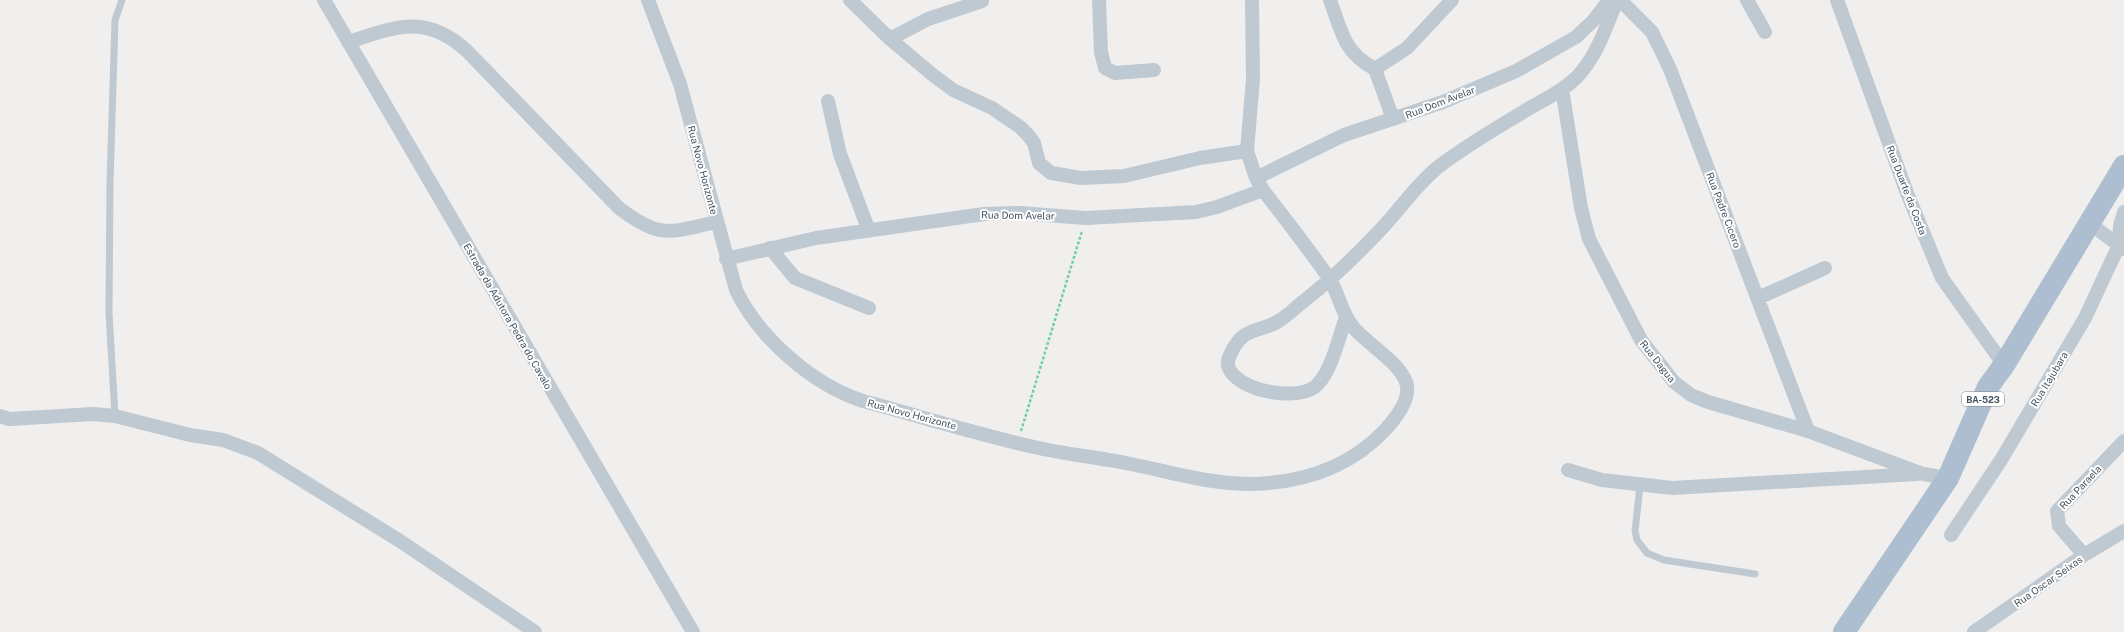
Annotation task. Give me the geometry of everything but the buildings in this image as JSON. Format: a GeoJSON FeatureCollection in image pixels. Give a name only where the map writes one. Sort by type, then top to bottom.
{"type":"FeatureCollection","features":[{"type":"Feature","properties":{"kind":"main road","name":"BA-523"},"geometry":{"type":"LineString","coordinates":[[1844,632],[1948,478],[1988,387],[2004,365],[2124,166]]}},
{"type":"Feature","properties":{"kind":"street","name":"Estrada da Adutora Pedra do Cavalo"},"geometry":{"type":"LineString","coordinates":[[324,0],[693,632]]}},
{"type":"Feature","properties":{"kind":"street","name":"Rua Novo Horizonte"},"geometry":{"type":"LineString","coordinates":[[648,0],[678,78],[726,259],[736,290],[744,307],[759,326],[795,361],[835,390],[863,401],[1017,442],[1129,463],[1195,478],[1246,484],[1268,484],[1296,480],[1326,471],[1351,459],[1378,438],[1391,424],[1403,405],[1407,391],[1406,382],[1397,370],[1367,342],[1346,317]]}},
{"type":"Feature","properties":{"kind":"street"},"geometry":{"type":"LineString","coordinates":[[850,0],[890,38],[953,90],[992,108],[1020,127],[1034,143],[1040,163],[1051,173],[1081,178],[1124,176],[1200,158],[1247,151]]}},
{"type":"Feature","properties":{"kind":"street"},"geometry":{"type":"LineString","coordinates":[[1099,0],[1101,52],[1105,68],[1115,73],[1154,70]]}},
{"type":"Feature","properties":{"kind":"street"},"geometry":{"type":"LineString","coordinates":[[1252,0],[1253,79],[1247,151],[1259,184],[1331,280],[1341,310],[1346,317],[1325,375],[1317,386],[1308,391],[1293,393],[1268,392],[1249,387],[1236,378],[1228,367],[1228,358],[1234,346],[1244,335],[1277,322],[1331,280],[1383,227],[1422,182],[1436,169],[1478,140],[1562,89],[1577,77],[1592,57],[1617,0]]}},
{"type":"Feature","properties":{"kind":"street"},"geometry":{"type":"LineString","coordinates":[[1330,0],[1350,51],[1358,60],[1376,69],[1393,119]]}},
{"type":"Feature","properties":{"kind":"street"},"geometry":{"type":"LineString","coordinates":[[1376,69],[1407,48],[1452,0]]}},
{"type":"Feature","properties":{"kind":"street","name":"Rua Dom Avelar"},"geometry":{"type":"LineString","coordinates":[[726,259],[816,238],[984,214],[1019,213],[1086,218],[1196,212],[1217,207],[1344,135],[1443,102],[1516,71],[1576,37],[1594,20],[1609,0]]}},
{"type":"Feature","properties":{"kind":"street","name":"Rua Padre Cicero"},"geometry":{"type":"LineString","coordinates":[[1620,0],[1652,32],[1670,69],[1808,431]]}},
{"type":"Feature","properties":{"kind":"street"},"geometry":{"type":"LineString","coordinates":[[1747,0],[1765,32]]}},
{"type":"Feature","properties":{"kind":"street","name":"Rua Duarte da Costa"},"geometry":{"type":"LineString","coordinates":[[1837,0],[1907,193],[1934,260],[1953,296],[2004,365]]}},
{"type":"Feature","properties":{"kind":"street"},"geometry":{"type":"LineString","coordinates":[[890,38],[928,19],[982,1]]}},
{"type":"Feature","properties":{"kind":"street"},"geometry":{"type":"LineString","coordinates":[[348,42],[401,26],[415,26],[443,34],[456,41],[467,51],[614,203],[637,222],[656,230],[670,232],[716,222]]}},
{"type":"Feature","properties":{"kind":"street","name":"Rua Dagua"},"geometry":{"type":"LineString","coordinates":[[1562,89],[1584,224],[1615,292],[1641,340],[1674,382],[1691,395],[1808,431],[1923,474],[1948,478]]}},
{"type":"Feature","properties":{"kind":"street"},"geometry":{"type":"LineString","coordinates":[[828,100],[840,154],[869,231]]}},
{"type":"Feature","properties":{"kind":"street","name":"Rua Itajubara"},"geometry":{"type":"LineString","coordinates":[[1952,535],[2001,460],[2085,318],[2121,247],[2120,226],[2124,212]]}},
{"type":"Feature","properties":{"kind":"street"},"geometry":{"type":"LineString","coordinates":[[2089,223],[2121,247]]}},
{"type":"Feature","properties":{"kind":"street"},"geometry":{"type":"LineString","coordinates":[[770,248],[795,278],[869,308]]}},
{"type":"Feature","properties":{"kind":"street"},"geometry":{"type":"LineString","coordinates":[[1758,298],[1825,268]]}},
{"type":"Feature","properties":{"kind":"street"},"geometry":{"type":"LineString","coordinates":[[3,421],[93,414],[115,416],[190,435],[223,440],[258,453],[400,541],[535,632]]}},
{"type":"Feature","properties":{"kind":"street","name":"Rua Paraela"},"geometry":{"type":"LineString","coordinates":[[2084,555],[2059,526],[2057,511],[2124,441]]}},
{"type":"Feature","properties":{"kind":"street","name":"Rua Dagua"},"geometry":{"type":"LineString","coordinates":[[1568,470],[1602,480],[1640,486],[1672,488],[1923,474]]}},
{"type":"Feature","properties":{"kind":"street","name":"Rua Oscar Seixas"},"geometry":{"type":"LineString","coordinates":[[1974,632],[2084,555],[2124,531]]}},
{"type":"Feature","properties":{"kind":"lane"},"geometry":{"type":"LineString","coordinates":[[115,416],[110,312],[110,183],[115,20],[122,0]]}},
{"type":"Feature","properties":{"kind":"lane"},"geometry":{"type":"LineString","coordinates":[[1640,486],[1635,531],[1637,540],[1646,552],[1664,560],[1755,574]]}},
{"type":"Feature","properties":{"kind":"path"},"geometry":{"type":"LineString","coordinates":[[1017,442],[1086,218]]}}]}
